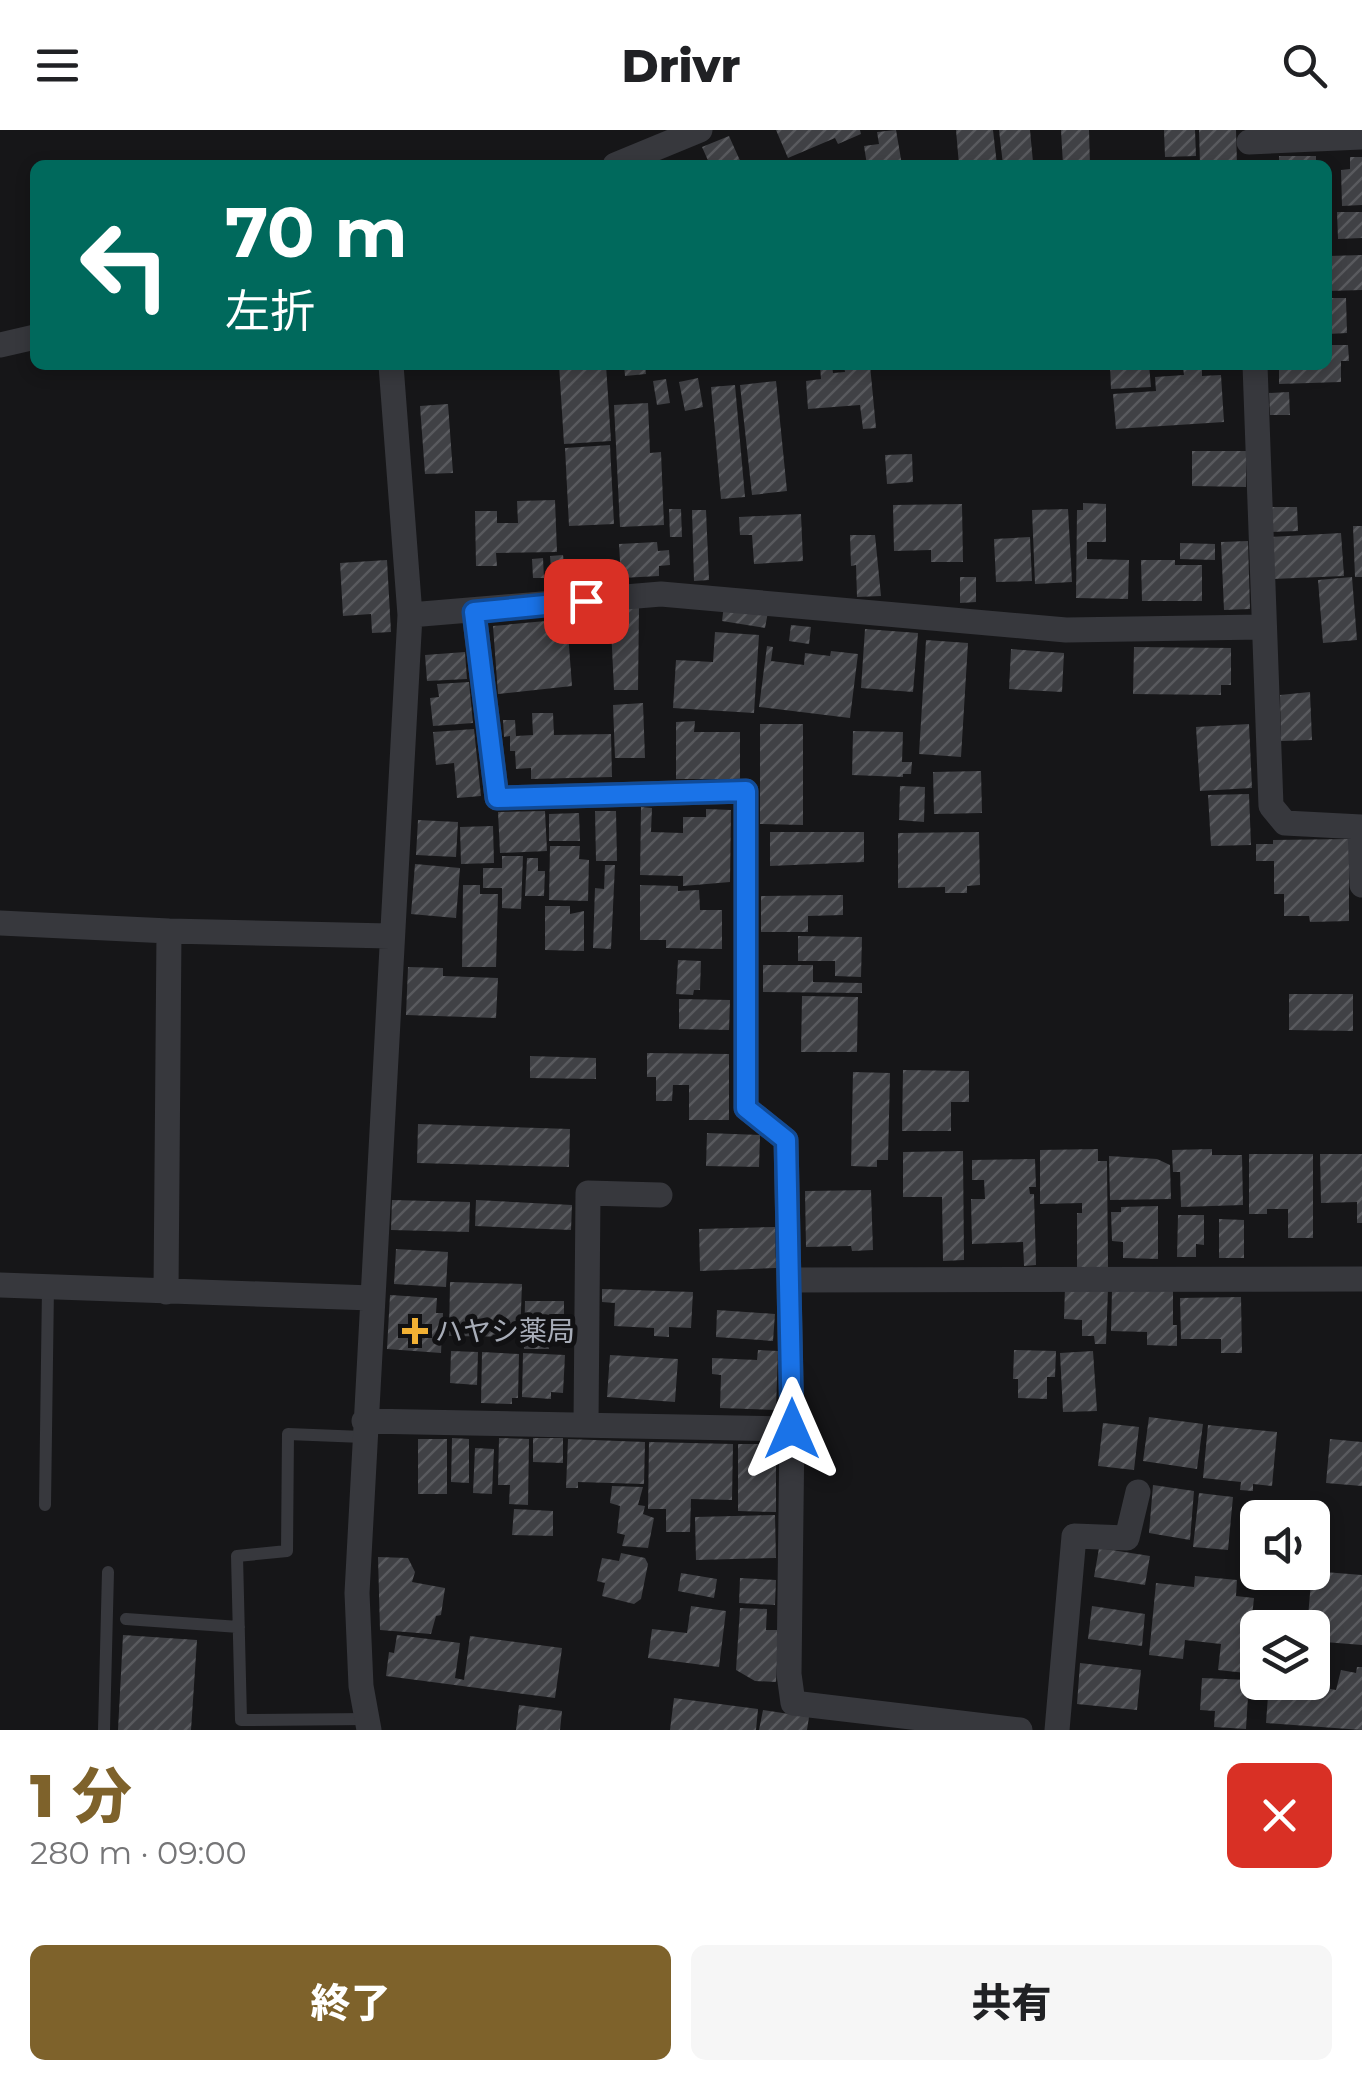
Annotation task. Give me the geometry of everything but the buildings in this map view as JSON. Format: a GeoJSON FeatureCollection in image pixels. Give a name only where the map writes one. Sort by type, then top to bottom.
{"type":"FeatureCollection","features":[{"type":"Feature","properties":{"kind":"street"},"geometry":{"type":"LineString","coordinates":[[624,160],[663,138],[700,130]]}},
{"type":"Feature","properties":{"kind":"street"},"geometry":{"type":"LineString","coordinates":[[1249,146],[1362,137]]}},
{"type":"Feature","properties":{"kind":"street"},"geometry":{"type":"LineString","coordinates":[[0,345],[30,338]]}},
{"type":"Feature","properties":{"kind":"street"},"geometry":{"type":"LineString","coordinates":[[368,1724],[361,1686],[357,1593],[363,1429],[410,615],[391,370]]}},
{"type":"Feature","properties":{"kind":"street"},"geometry":{"type":"LineString","coordinates":[[1255,370],[1271,806],[1285,823],[1361,827],[1362,885]]}},
{"type":"Feature","properties":{"kind":"street"},"geometry":{"type":"LineString","coordinates":[[410,615],[661,594],[1066,630],[1262,627]]}},
{"type":"Feature","properties":{"kind":"street"},"geometry":{"type":"LineString","coordinates":[[474,612],[497,798],[746,791],[746,1108],[786,1140],[792,1280],[789,1674],[793,1703],[1020,1730]]}},
{"type":"Feature","properties":{"kind":"street"},"geometry":{"type":"LineString","coordinates":[[0,923],[169,932],[390,936]]}},
{"type":"Feature","properties":{"kind":"street"},"geometry":{"type":"LineString","coordinates":[[166,1292],[169,932]]}},
{"type":"Feature","properties":{"kind":"street"},"geometry":{"type":"LineString","coordinates":[[586,1425],[588,1193],[660,1195]]}},
{"type":"Feature","properties":{"kind":"street"},"geometry":{"type":"LineString","coordinates":[[792,1280],[1362,1279]]}},
{"type":"Feature","properties":{"kind":"street"},"geometry":{"type":"LineString","coordinates":[[0,1286],[372,1298]]}},
{"type":"Feature","properties":{"kind":"street"},"geometry":{"type":"LineString","coordinates":[[363,1429],[586,1425],[792,1429]]}},
{"type":"Feature","properties":{"kind":"street"},"geometry":{"type":"LineString","coordinates":[[1057,1730],[1074,1536],[1128,1538],[1138,1492]]}},
{"type":"Feature","properties":{"kind":"lane"},"geometry":{"type":"LineString","coordinates":[[45,1505],[48,1288]]}},
{"type":"Feature","properties":{"kind":"lane"},"geometry":{"type":"LineString","coordinates":[[363,1429],[288,1434],[286,1552],[237,1556],[241,1720],[368,1724]]}},
{"type":"Feature","properties":{"kind":"lane"},"geometry":{"type":"LineString","coordinates":[[104,1730],[108,1572]]}},
{"type":"Feature","properties":{"kind":"lane"},"geometry":{"type":"LineString","coordinates":[[126,1618],[239,1627]]}},
{"type":"Feature","properties":{"kind":"place","name":"ハヤシ薬局"},"geometry":{"type":"Point","coordinates":[415,1331]}},
{"type":"Feature","properties":{"kind":"route"},"geometry":{"type":"LineString","coordinates":[[586,601],[474,612],[497,798],[746,791],[746,1108],[786,1140],[792,1280],[792,1429]]}}]}
